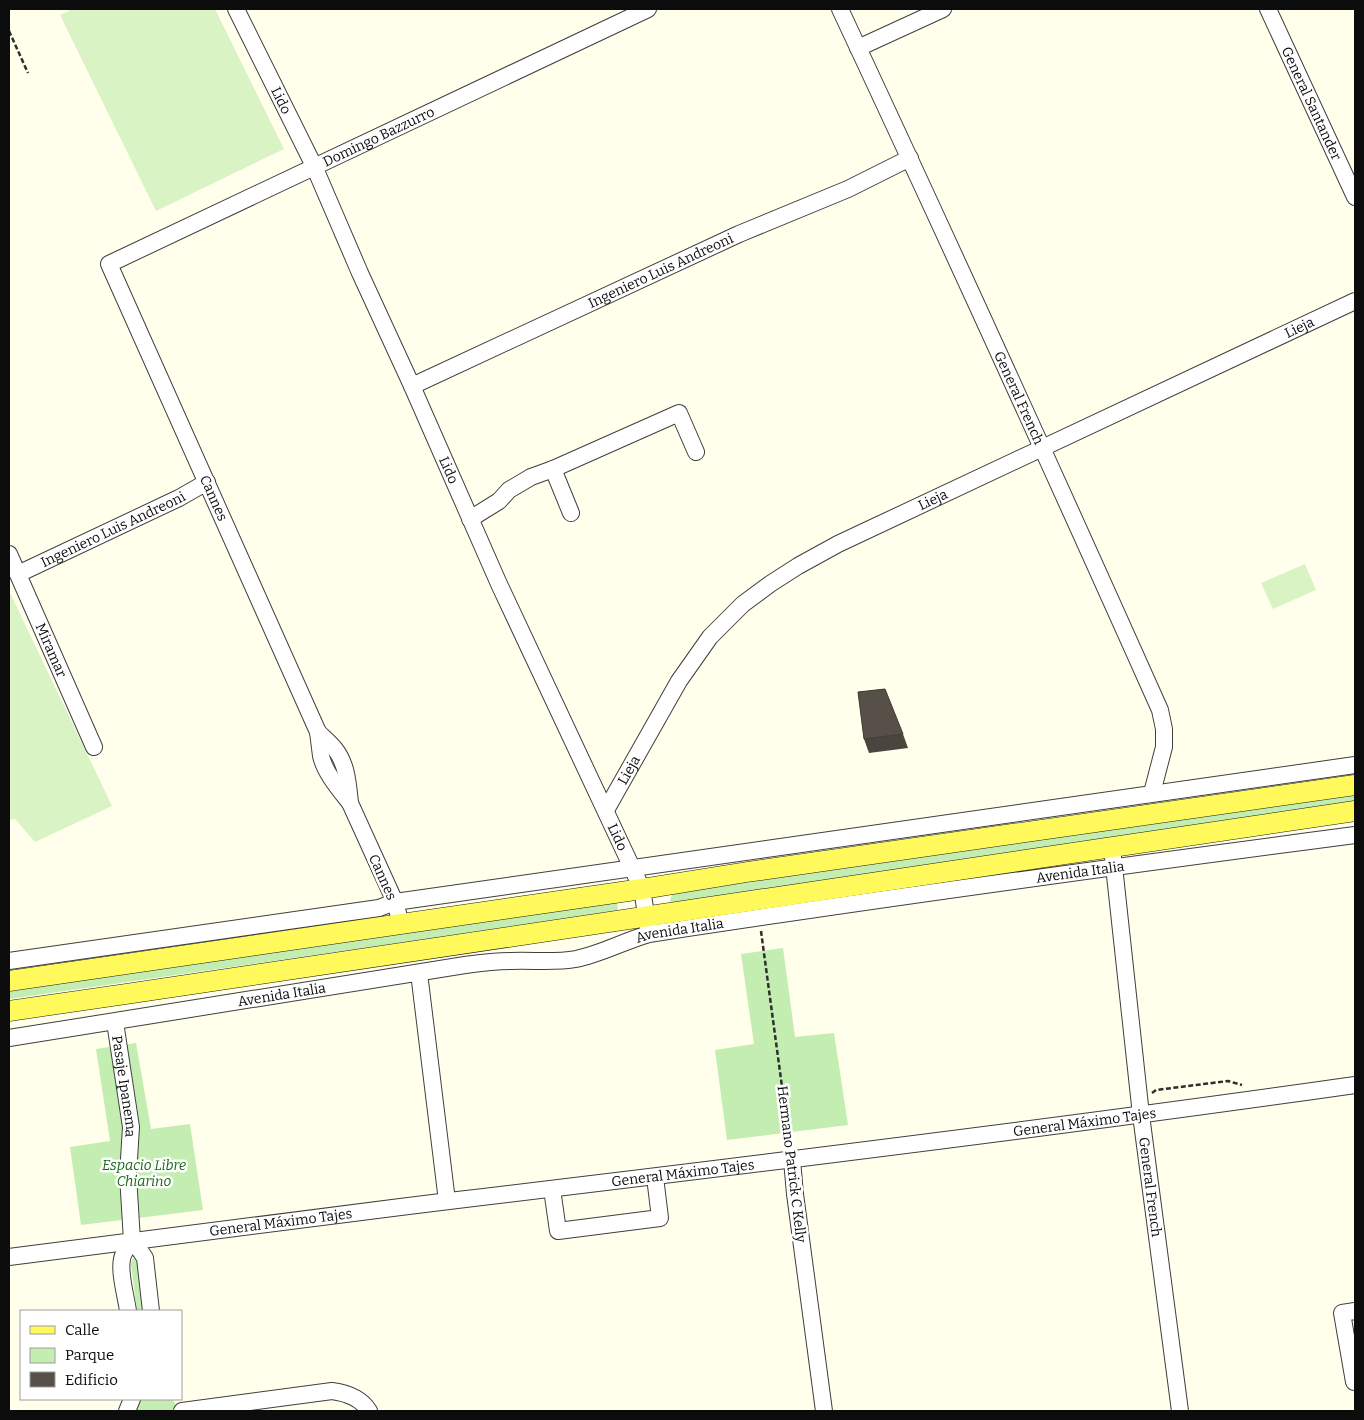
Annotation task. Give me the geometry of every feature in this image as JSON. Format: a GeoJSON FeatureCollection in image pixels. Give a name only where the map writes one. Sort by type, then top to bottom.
{"type":"FeatureCollection","features":[{"type":"Feature","properties":{"kind":"main road"},"geometry":{"type":"LineString","coordinates":[[9,982],[642,889],[756,870],[1355,785]]}},
{"type":"Feature","properties":{"kind":"main road","name":"Avenida Italia"},"geometry":{"type":"LineString","coordinates":[[9,1011],[229,979],[647,925],[1111,845],[1355,811]]}},
{"type":"Feature","properties":{"kind":"street","name":"Lido"},"geometry":{"type":"LineString","coordinates":[[236,9],[314,166],[503,593],[642,889],[647,925]]}},
{"type":"Feature","properties":{"kind":"street","name":"Domingo Bazzurro"},"geometry":{"type":"LineString","coordinates":[[109,264],[648,9]]}},
{"type":"Feature","properties":{"kind":"street","name":"General French"},"geometry":{"type":"LineString","coordinates":[[840,9],[1043,447],[1160,710],[1164,729],[1164,747],[1152,793]]}},
{"type":"Feature","properties":{"kind":"street"},"geometry":{"type":"LineString","coordinates":[[858,48],[943,9]]}},
{"type":"Feature","properties":{"kind":"street","name":"General Santander"},"geometry":{"type":"LineString","coordinates":[[1268,9],[1355,197]]}},
{"type":"Feature","properties":{"kind":"street","name":"Ingeniero Luis Andreoni"},"geometry":{"type":"LineString","coordinates":[[412,386],[739,234],[848,189],[910,158]]}},
{"type":"Feature","properties":{"kind":"street","name":"Cannes"},"geometry":{"type":"LineString","coordinates":[[109,264],[318,732],[336,750],[343,763],[347,775],[350,802],[395,902],[401,924]]}},
{"type":"Feature","properties":{"kind":"street","name":"Lieja"},"geometry":{"type":"LineString","coordinates":[[606,810],[679,681],[710,637],[743,604],[770,584],[838,544],[1355,301]]}},
{"type":"Feature","properties":{"kind":"street"},"geometry":{"type":"LineString","coordinates":[[470,519],[499,501],[509,490],[531,477],[679,413],[696,452]]}},
{"type":"Feature","properties":{"kind":"street"},"geometry":{"type":"LineString","coordinates":[[553,469],[571,513]]}},
{"type":"Feature","properties":{"kind":"street","name":"Ingeniero Luis Andreoni"},"geometry":{"type":"LineString","coordinates":[[18,574],[179,498],[207,482]]}},
{"type":"Feature","properties":{"kind":"street","name":"Miramar"},"geometry":{"type":"LineString","coordinates":[[9,554],[94,747]]}},
{"type":"Feature","properties":{"kind":"street"},"geometry":{"type":"LineString","coordinates":[[9,961],[379,908],[395,902],[1355,765]]}},
{"type":"Feature","properties":{"kind":"street","name":"Avenida Italia"},"geometry":{"type":"LineString","coordinates":[[9,1038],[465,965],[512,961],[553,962],[575,959],[593,955],[631,939],[647,925],[759,917],[1355,835]]}},
{"type":"Feature","properties":{"kind":"street","name":"General French"},"geometry":{"type":"LineString","coordinates":[[1111,845],[1115,867],[1141,1115],[1180,1411]]}},
{"type":"Feature","properties":{"kind":"street"},"geometry":{"type":"LineString","coordinates":[[419,973],[447,1201]]}},
{"type":"Feature","properties":{"kind":"street","name":"Pasaje Ipanema"},"geometry":{"type":"LineString","coordinates":[[115,1022],[131,1127],[128,1175],[132,1241]]}},
{"type":"Feature","properties":{"kind":"street","name":"General Máximo Tajes"},"geometry":{"type":"LineString","coordinates":[[9,1257],[447,1201],[792,1160],[1355,1085]]}},
{"type":"Feature","properties":{"kind":"street","name":"Hermano Patrick C Kelly"},"geometry":{"type":"LineString","coordinates":[[792,1160],[824,1411]]}},
{"type":"Feature","properties":{"kind":"street"},"geometry":{"type":"LineString","coordinates":[[552,1189],[558,1231],[660,1218],[655,1177]]}},
{"type":"Feature","properties":{"kind":"street"},"geometry":{"type":"LineString","coordinates":[[128,1310],[122,1277],[122,1258],[132,1241],[145,1258],[152,1310]]}},
{"type":"Feature","properties":{"kind":"street"},"geometry":{"type":"LineString","coordinates":[[1355,1311],[1342,1313],[1355,1382]]}},
{"type":"Feature","properties":{"kind":"street"},"geometry":{"type":"LineString","coordinates":[[182,1411],[332,1391],[344,1393],[358,1400],[369,1411]]}},
{"type":"Feature","properties":{"kind":"path"},"geometry":{"type":"LineString","coordinates":[[9,31],[28,73]]}},
{"type":"Feature","properties":{"kind":"path","name":"Hermano Patrick C Kelly"},"geometry":{"type":"LineString","coordinates":[[759,917],[792,1160]]}},
{"type":"Feature","properties":{"kind":"path"},"geometry":{"type":"LineString","coordinates":[[1150,1094],[1156,1090],[1228,1081],[1246,1086]]}},
{"type":"Feature","properties":{"kind":"green space"},"geometry":{"type":"Polygon","coordinates":[[[73,9],[215,9],[284,149],[156,211],[60,15],[73,9]]]}},
{"type":"Feature","properties":{"kind":"green space"},"geometry":{"type":"Polygon","coordinates":[[[1305,564],[1316,590],[1273,609],[1261,583],[1305,564]]]}},
{"type":"Feature","properties":{"kind":"green space"},"geometry":{"type":"Polygon","coordinates":[[[9,591],[112,806],[35,842],[15,819],[9,820],[9,591]]]}},
{"type":"Feature","properties":{"kind":"green space"},"geometry":{"type":"Polygon","coordinates":[[[1355,794],[1355,806],[671,903],[670,900],[674,893],[1355,794]]]}},
{"type":"Feature","properties":{"kind":"green space"},"geometry":{"type":"Polygon","coordinates":[[[617,901],[618,910],[9,999],[9,987],[617,901]]]}},
{"type":"Feature","properties":{"kind":"green space"},"geometry":{"type":"Polygon","coordinates":[[[783,948],[795,1037],[834,1033],[848,1125],[727,1140],[715,1050],[754,1044],[741,954],[783,948]]]}},
{"type":"Feature","properties":{"kind":"green space","name":"Espacio Libre Chiarino"},"geometry":{"type":"Polygon","coordinates":[[[136,1043],[151,1129],[190,1124],[203,1210],[81,1225],[70,1147],[110,1141],[96,1049],[136,1043]]]}},
{"type":"Feature","properties":{"kind":"green space"},"geometry":{"type":"Polygon","coordinates":[[[138,1258],[148,1310],[137,1310],[132,1260],[138,1258]]]}},
{"type":"Feature","properties":{"kind":"green space"},"geometry":{"type":"Polygon","coordinates":[[[138,1400],[173,1400],[178,1411],[132,1411],[138,1400]]]}},
{"type":"Feature","properties":{"kind":"building"},"geometry":{"type":"Polygon","coordinates":[[[885,689],[903,734],[864,739],[858,692],[885,689]]]}}]}
